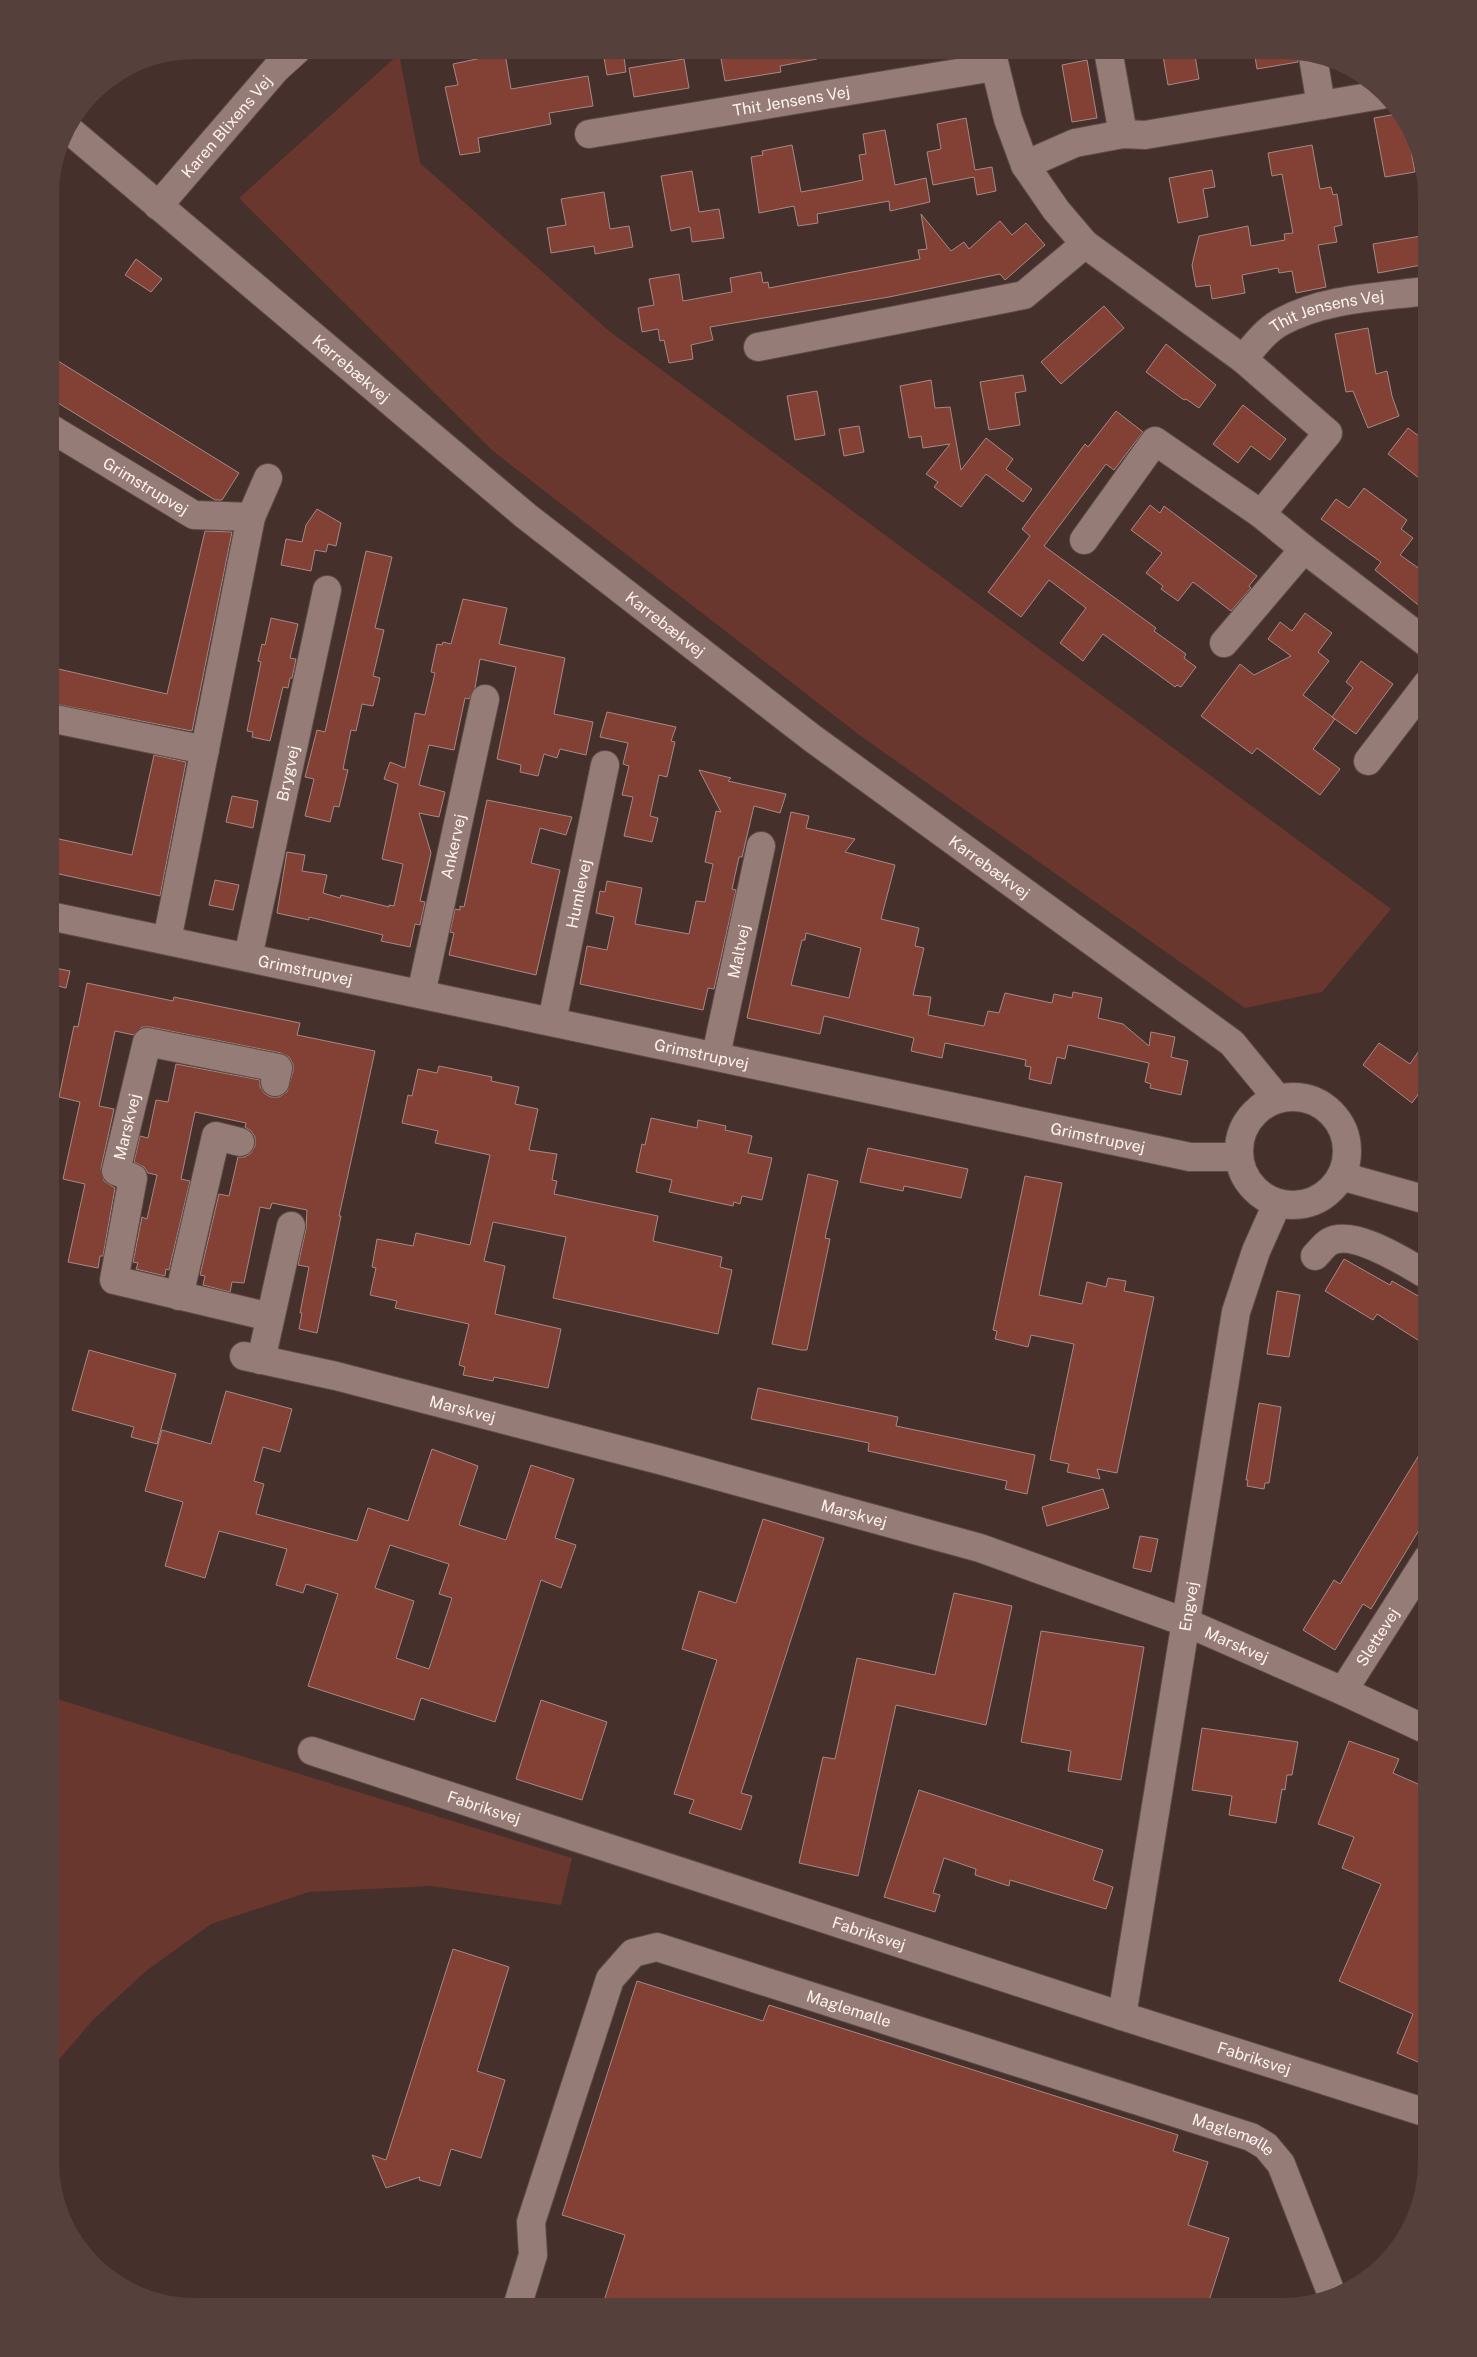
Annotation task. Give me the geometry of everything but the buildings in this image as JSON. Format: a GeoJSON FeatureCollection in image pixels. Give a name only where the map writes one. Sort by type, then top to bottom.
{"type":"FeatureCollection","features":[{"type":"Feature","properties":{"kind":"street","name":"Karen Blixens Vej"},"geometry":{"type":"LineString","coordinates":[[158,206],[276,69],[287,59]]}},
{"type":"Feature","properties":{"kind":"street","name":"Thit Jensens Vej"},"geometry":{"type":"LineString","coordinates":[[589,134],[988,59]]}},
{"type":"Feature","properties":{"kind":"street","name":"Thit Jensens Vej"},"geometry":{"type":"LineString","coordinates":[[993,59],[1008,119],[1025,165],[1056,210],[1085,244],[1243,359],[1328,433],[1261,514]]}},
{"type":"Feature","properties":{"kind":"street"},"geometry":{"type":"LineString","coordinates":[[1110,59],[1123,134]]}},
{"type":"Feature","properties":{"kind":"street"},"geometry":{"type":"LineString","coordinates":[[1314,62],[1320,105]]}},
{"type":"Feature","properties":{"kind":"street"},"geometry":{"type":"LineString","coordinates":[[1025,165],[1075,143],[1123,134],[1145,134],[1376,96]]}},
{"type":"Feature","properties":{"kind":"street","name":"Karrebækvej"},"geometry":{"type":"LineString","coordinates":[[74,134],[534,522],[812,738],[1232,1043],[1278,1099]]}},
{"type":"Feature","properties":{"kind":"street"},"geometry":{"type":"LineString","coordinates":[[758,347],[1024,295],[1085,244]]}},
{"type":"Feature","properties":{"kind":"street","name":"Thit Jensens Vej"},"geometry":{"type":"LineString","coordinates":[[1243,359],[1261,338],[1280,322],[1326,305],[1418,292]]}},
{"type":"Feature","properties":{"kind":"street","name":"Grimstrupvej"},"geometry":{"type":"LineString","coordinates":[[59,433],[194,515],[251,517]]}},
{"type":"Feature","properties":{"kind":"street"},"geometry":{"type":"LineString","coordinates":[[1084,540],[1155,441],[1261,514],[1304,550],[1418,636]]}},
{"type":"Feature","properties":{"kind":"street"},"geometry":{"type":"LineString","coordinates":[[167,940],[251,517],[268,478]]}},
{"type":"Feature","properties":{"kind":"street"},"geometry":{"type":"LineString","coordinates":[[1224,643],[1304,550]]}},
{"type":"Feature","properties":{"kind":"street","name":"Brygvej"},"geometry":{"type":"LineString","coordinates":[[248,957],[327,590]]}},
{"type":"Feature","properties":{"kind":"street"},"geometry":{"type":"LineString","coordinates":[[1368,761],[1418,696]]}},
{"type":"Feature","properties":{"kind":"street","name":"Ankervej"},"geometry":{"type":"LineString","coordinates":[[421,994],[485,699]]}},
{"type":"Feature","properties":{"kind":"street"},"geometry":{"type":"LineString","coordinates":[[59,720],[205,750]]}},
{"type":"Feature","properties":{"kind":"street","name":"Humlevej"},"geometry":{"type":"LineString","coordinates":[[552,1021],[605,765]]}},
{"type":"Feature","properties":{"kind":"street","name":"Maltvej"},"geometry":{"type":"LineString","coordinates":[[716,1055],[761,846]]}},
{"type":"Feature","properties":{"kind":"street","name":"Grimstrupvej"},"geometry":{"type":"LineString","coordinates":[[59,918],[1190,1156],[1238,1158]]}},
{"type":"Feature","properties":{"kind":"street","name":"Marskvej"},"geometry":{"type":"LineString","coordinates":[[270,1317],[114,1280],[133,1178],[116,1171],[148,1042],[278,1068],[275,1082]]}},
{"type":"Feature","properties":{"kind":"street"},"geometry":{"type":"LineString","coordinates":[[1296,1097],[1313,1101],[1329,1110],[1340,1124],[1346,1141],[1347,1159],[1341,1176],[1333,1189],[1321,1198],[1307,1204],[1292,1206],[1277,1204],[1262,1197],[1250,1186],[1238,1158],[1239,1142],[1244,1127],[1252,1115],[1264,1105],[1278,1099],[1296,1097]]}},
{"type":"Feature","properties":{"kind":"street"},"geometry":{"type":"LineString","coordinates":[[179,1296],[216,1136],[240,1142]]}},
{"type":"Feature","properties":{"kind":"street"},"geometry":{"type":"LineString","coordinates":[[1341,1176],[1418,1197]]}},
{"type":"Feature","properties":{"kind":"street","name":"Engvej"},"geometry":{"type":"LineString","coordinates":[[1122,2016],[1236,1312],[1256,1251],[1277,1204]]}},
{"type":"Feature","properties":{"kind":"street","name":"Marskvej"},"geometry":{"type":"LineString","coordinates":[[291,1226],[270,1317],[253,1358],[336,1376],[663,1461],[980,1548],[1185,1622],[1418,1726]]}},
{"type":"Feature","properties":{"kind":"street"},"geometry":{"type":"LineString","coordinates":[[1315,1256],[1329,1242],[1344,1239],[1378,1246],[1418,1270]]}},
{"type":"Feature","properties":{"kind":"street","name":"Slettevej"},"geometry":{"type":"LineString","coordinates":[[1343,1691],[1418,1573]]}},
{"type":"Feature","properties":{"kind":"street","name":"Fabriksvej"},"geometry":{"type":"LineString","coordinates":[[312,1751],[1122,2016],[1418,2109]]}},
{"type":"Feature","properties":{"kind":"street","name":"Maglemølle"},"geometry":{"type":"LineString","coordinates":[[519,2298],[533,2255],[531,2222],[610,1979],[634,1953],[658,1947],[1251,2137],[1266,2146],[1281,2164],[1330,2289]]}},
{"type":"Feature","properties":{"kind":"shaded area"},"geometry":{"type":"Polygon","coordinates":[[[393,59],[400,59],[420,163],[609,331],[1391,909],[1322,992],[1245,1008],[858,734],[493,451],[239,198],[393,59]]]}},
{"type":"Feature","properties":{"kind":"shaded area"},"geometry":{"type":"Polygon","coordinates":[[[59,1697],[60,1700],[572,1858],[561,1905],[431,1886],[309,1892],[211,1924],[146,1971],[93,2020],[59,2060],[59,1697]]]}}]}
